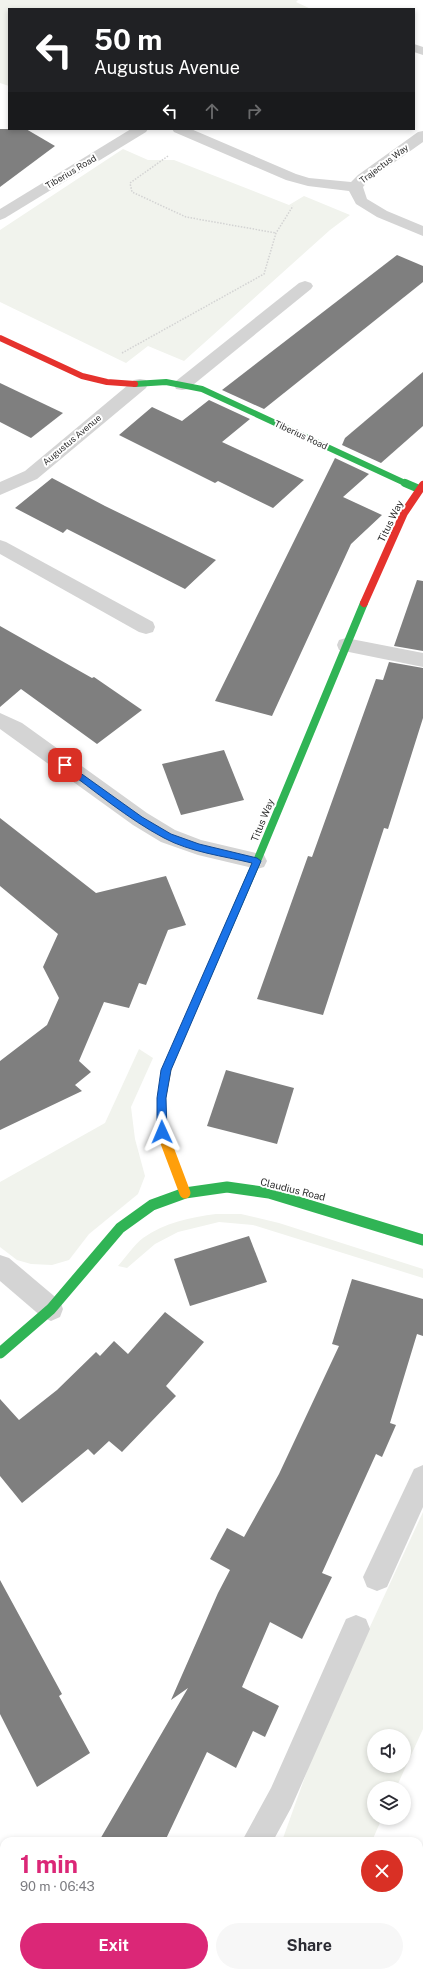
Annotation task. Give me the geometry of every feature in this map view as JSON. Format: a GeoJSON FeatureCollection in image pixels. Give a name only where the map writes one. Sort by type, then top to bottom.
{"type":"FeatureCollection","features":[{"type":"Feature","properties":{"kind":"street","name":"Tiberius Road"},"geometry":{"type":"LineString","coordinates":[[0,215],[139,130]]}},
{"type":"Feature","properties":{"kind":"street"},"geometry":{"type":"LineString","coordinates":[[181,130],[291,177],[315,183],[355,187]]}},
{"type":"Feature","properties":{"kind":"street","name":"Trajectus Way"},"geometry":{"type":"LineString","coordinates":[[423,135],[363,178],[355,187],[361,201],[382,214],[423,231]]}},
{"type":"Feature","properties":{"kind":"street"},"geometry":{"type":"LineString","coordinates":[[182,385],[305,286]]}},
{"type":"Feature","properties":{"kind":"street","name":"Tiberius Road"},"geometry":{"type":"LineString","coordinates":[[0,338],[82,376],[107,382],[140,384],[166,382],[202,389],[421,487]]}},
{"type":"Feature","properties":{"kind":"street","name":"Augustus Avenue"},"geometry":{"type":"LineString","coordinates":[[0,489],[31,475],[140,384]]}},
{"type":"Feature","properties":{"kind":"street","name":"Titus Way"},"geometry":{"type":"LineString","coordinates":[[185,1193],[162,1132],[162,1098],[166,1070],[257,861],[346,645],[404,513],[421,487]]}},
{"type":"Feature","properties":{"kind":"street"},"geometry":{"type":"LineString","coordinates":[[0,546],[146,627]]}},
{"type":"Feature","properties":{"kind":"street"},"geometry":{"type":"LineString","coordinates":[[346,645],[423,660]]}},
{"type":"Feature","properties":{"kind":"street"},"geometry":{"type":"LineString","coordinates":[[0,720],[15,728],[140,819],[168,836],[198,847],[257,861]]}},
{"type":"Feature","properties":{"kind":"street","name":"Claudius Road"},"geometry":{"type":"LineString","coordinates":[[0,1353],[51,1309],[120,1228],[152,1205],[185,1193],[227,1187],[269,1193],[423,1240]]}},
{"type":"Feature","properties":{"kind":"street"},"geometry":{"type":"LineString","coordinates":[[0,1266],[51,1309]]}},
{"type":"Feature","properties":{"kind":"street"},"geometry":{"type":"LineString","coordinates":[[377,1577],[423,1478]]}},
{"type":"Feature","properties":{"kind":"street"},"geometry":{"type":"LineString","coordinates":[[259,1837],[281,1798],[356,1629]]}},
{"type":"Feature","properties":{"kind":"path"},"geometry":{"type":"LineString","coordinates":[[197,137],[130,183],[132,192],[186,217],[276,233]]}},
{"type":"Feature","properties":{"kind":"path"},"geometry":{"type":"LineString","coordinates":[[82,376],[264,274],[276,233],[300,196],[291,177]]}},
{"type":"Feature","properties":{"kind":"shaded area"},"geometry":{"type":"Polygon","coordinates":[[[0,0],[298,0],[296,2],[309,8],[8,8],[8,86],[0,83],[0,0]]]}},
{"type":"Feature","properties":{"kind":"shaded area"},"geometry":{"type":"Polygon","coordinates":[[[123,149],[148,160],[174,160],[289,205],[304,196],[350,215],[330,230],[184,361],[148,346],[126,363],[0,302],[0,230],[123,149]]]}},
{"type":"Feature","properties":{"kind":"shaded area"},"geometry":{"type":"Polygon","coordinates":[[[139,1049],[153,1058],[131,1107],[135,1139],[145,1176],[138,1194],[89,1234],[69,1260],[52,1265],[31,1264],[17,1260],[0,1247],[0,1182],[105,1123],[139,1049]]]}},
{"type":"Feature","properties":{"kind":"shaded area"},"geometry":{"type":"Polygon","coordinates":[[[216,1214],[241,1214],[279,1223],[423,1269],[423,1278],[253,1225],[219,1222],[178,1232],[155,1244],[127,1268],[118,1266],[136,1244],[160,1228],[197,1217],[216,1214]]]}},
{"type":"Feature","properties":{"kind":"shaded area"},"geometry":{"type":"Polygon","coordinates":[[[423,1512],[423,1729],[411,1755],[411,1729],[367,1729],[367,1773],[403,1773],[399,1781],[367,1781],[367,1825],[379,1825],[374,1837],[283,1837],[320,1735],[423,1512]]]}},
{"type":"Feature","properties":{"kind":"building"},"geometry":{"type":"Polygon","coordinates":[[[0,129],[28,130],[55,146],[0,187],[0,129]]]}},
{"type":"Feature","properties":{"kind":"building"},"geometry":{"type":"Polygon","coordinates":[[[397,255],[423,266],[423,282],[264,409],[222,390],[397,255]]]}},
{"type":"Feature","properties":{"kind":"building"},"geometry":{"type":"Polygon","coordinates":[[[423,372],[423,426],[381,463],[342,445],[345,438],[423,372]]]}},
{"type":"Feature","properties":{"kind":"building"},"geometry":{"type":"Polygon","coordinates":[[[0,383],[63,413],[31,438],[0,422],[0,383]]]}},
{"type":"Feature","properties":{"kind":"building"},"geometry":{"type":"Polygon","coordinates":[[[209,400],[250,419],[222,442],[304,480],[273,508],[218,481],[215,483],[119,435],[152,407],[182,421],[209,400]]]}},
{"type":"Feature","properties":{"kind":"building"},"geometry":{"type":"Polygon","coordinates":[[[335,458],[369,474],[343,497],[382,515],[351,544],[272,716],[215,701],[335,458]]]}},
{"type":"Feature","properties":{"kind":"building"},"geometry":{"type":"Polygon","coordinates":[[[52,478],[105,506],[216,560],[185,589],[67,529],[63,533],[15,508],[52,478]]]}},
{"type":"Feature","properties":{"kind":"building"},"geometry":{"type":"Polygon","coordinates":[[[417,580],[423,581],[423,651],[394,646],[417,580]]]}},
{"type":"Feature","properties":{"kind":"building"},"geometry":{"type":"Polygon","coordinates":[[[0,626],[92,678],[94,677],[142,710],[97,744],[21,689],[0,707],[0,626]]]}},
{"type":"Feature","properties":{"kind":"building"},"geometry":{"type":"Polygon","coordinates":[[[389,662],[423,668],[423,718],[388,829],[384,828],[323,1015],[257,999],[308,856],[312,857],[376,679],[383,680],[389,662]]]}},
{"type":"Feature","properties":{"kind":"building"},"geometry":{"type":"Polygon","coordinates":[[[224,750],[244,800],[181,815],[162,764],[224,750]]]}},
{"type":"Feature","properties":{"kind":"building"},"geometry":{"type":"Polygon","coordinates":[[[0,818],[96,893],[166,876],[186,925],[168,930],[146,985],[139,983],[129,1008],[104,1002],[79,1061],[91,1072],[75,1085],[82,1091],[0,1130],[0,1061],[47,1025],[59,998],[43,967],[58,934],[0,886],[0,818]]]}},
{"type":"Feature","properties":{"kind":"building"},"geometry":{"type":"Polygon","coordinates":[[[226,1070],[294,1088],[277,1144],[207,1126],[226,1070]]]}},
{"type":"Feature","properties":{"kind":"building"},"geometry":{"type":"Polygon","coordinates":[[[249,1236],[267,1282],[190,1306],[174,1259],[249,1236]]]}},
{"type":"Feature","properties":{"kind":"building"},"geometry":{"type":"Polygon","coordinates":[[[352,1279],[423,1299],[423,1336],[417,1334],[390,1423],[396,1425],[382,1457],[376,1454],[322,1573],[332,1577],[302,1639],[270,1622],[242,1687],[279,1706],[265,1737],[253,1731],[236,1768],[207,1752],[167,1837],[101,1837],[188,1688],[171,1700],[218,1593],[230,1570],[210,1559],[227,1528],[244,1537],[279,1474],[339,1346],[332,1344],[352,1279]]]}},
{"type":"Feature","properties":{"kind":"building"},"geometry":{"type":"Polygon","coordinates":[[[165,1312],[204,1342],[166,1386],[176,1396],[122,1452],[109,1441],[94,1455],[88,1449],[22,1503],[0,1476],[0,1399],[19,1420],[57,1390],[96,1352],[100,1356],[114,1341],[128,1354],[165,1312]]]}},
{"type":"Feature","properties":{"kind":"building"},"geometry":{"type":"Polygon","coordinates":[[[0,1580],[62,1694],[59,1696],[90,1753],[37,1787],[0,1714],[0,1580]]]}},
{"type":"Feature","properties":{"kind":"traffic: fast"},"geometry":{"type":"LineString","coordinates":[[135,384],[166,382],[202,389],[419,489]]}},
{"type":"Feature","properties":{"kind":"traffic: fast"},"geometry":{"type":"LineString","coordinates":[[168,1066],[257,861],[364,603]]}},
{"type":"Feature","properties":{"kind":"traffic: fast"},"geometry":{"type":"LineString","coordinates":[[0,1353],[51,1309],[120,1228],[152,1205],[185,1193],[227,1187],[269,1193],[423,1240]]}},
{"type":"Feature","properties":{"kind":"traffic: slow"},"geometry":{"type":"LineString","coordinates":[[168,1066],[162,1098],[162,1132],[185,1193]]}},
{"type":"Feature","properties":{"kind":"traffic: jam"},"geometry":{"type":"LineString","coordinates":[[0,338],[82,376],[107,382],[135,384]]}},
{"type":"Feature","properties":{"kind":"traffic: jam"},"geometry":{"type":"LineString","coordinates":[[364,603],[404,513],[423,485]]}},
{"type":"Feature","properties":{"kind":"route"},"geometry":{"type":"LineString","coordinates":[[65,765],[140,819],[168,836],[198,847],[257,861],[166,1070],[162,1098],[162,1132]]}}]}
